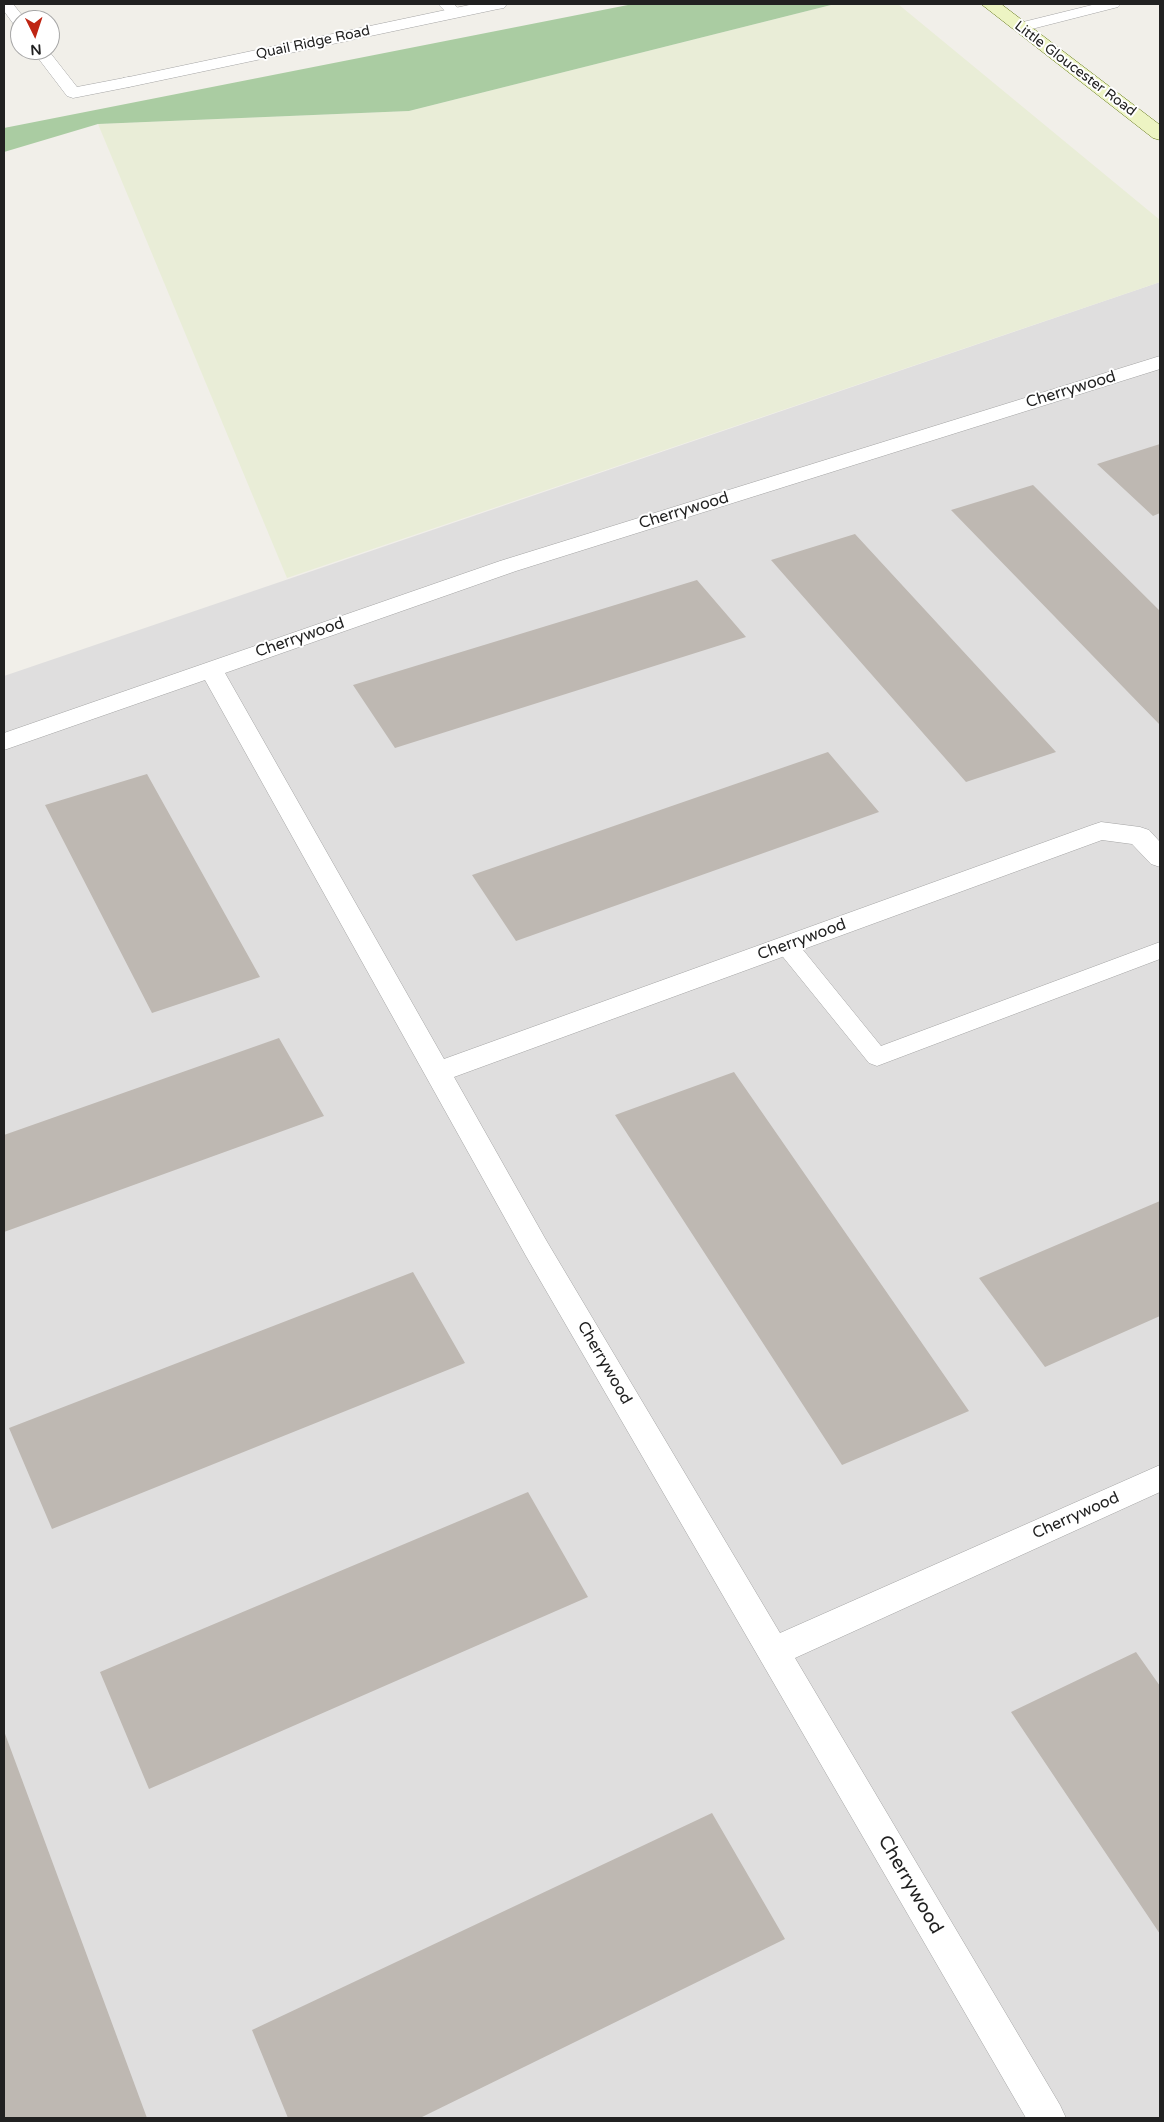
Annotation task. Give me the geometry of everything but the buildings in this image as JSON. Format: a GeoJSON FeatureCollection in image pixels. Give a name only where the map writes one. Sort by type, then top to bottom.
{"type":"FeatureCollection","features":[{"type":"Feature","properties":{"kind":"street","name":"Quail Ridge Road"},"geometry":{"type":"LineString","coordinates":[[129,82],[450,8],[498,4]]}},
{"type":"Feature","properties":{"kind":"street","name":"Little Gloucester Road"},"geometry":{"type":"LineString","coordinates":[[990,4],[1160,134]]}},
{"type":"Feature","properties":{"kind":"street","name":"Cherrywood"},"geometry":{"type":"LineString","coordinates":[[4,742],[508,566],[1160,362]]}},
{"type":"Feature","properties":{"kind":"street","name":"Cherrywood"},"geometry":{"type":"LineString","coordinates":[[211,669],[536,1248],[1047,2118]]}},
{"type":"Feature","properties":{"kind":"street","name":"Cherrywood"},"geometry":{"type":"LineString","coordinates":[[438,1072],[1101,832],[1140,836],[1160,858]]}},
{"type":"Feature","properties":{"kind":"street","name":"Cherrywood"},"geometry":{"type":"LineString","coordinates":[[773,1652],[1160,1478]]}},
{"type":"Feature","properties":{"kind":"lane"},"geometry":{"type":"LineString","coordinates":[[1020,27],[1113,4]]}},
{"type":"Feature","properties":{"kind":"lane"},"geometry":{"type":"LineString","coordinates":[[48,60],[73,93],[129,82]]}},
{"type":"Feature","properties":{"kind":"lane"},"geometry":{"type":"LineString","coordinates":[[787,946],[877,1057],[1160,950]]}},
{"type":"Feature","properties":{"kind":"shaded area"},"geometry":{"type":"Polygon","coordinates":[[[1160,282],[1160,2118],[4,2118],[4,676],[1160,282]]]}},
{"type":"Feature","properties":{"kind":"green space"},"geometry":{"type":"Polygon","coordinates":[[[633,4],[835,4],[409,111],[98,124],[4,152],[4,128],[633,4]]]}},
{"type":"Feature","properties":{"kind":"green space"},"geometry":{"type":"Polygon","coordinates":[[[835,4],[898,4],[1160,220],[1160,282],[287,578],[98,124],[409,111],[835,4]]]}}]}
